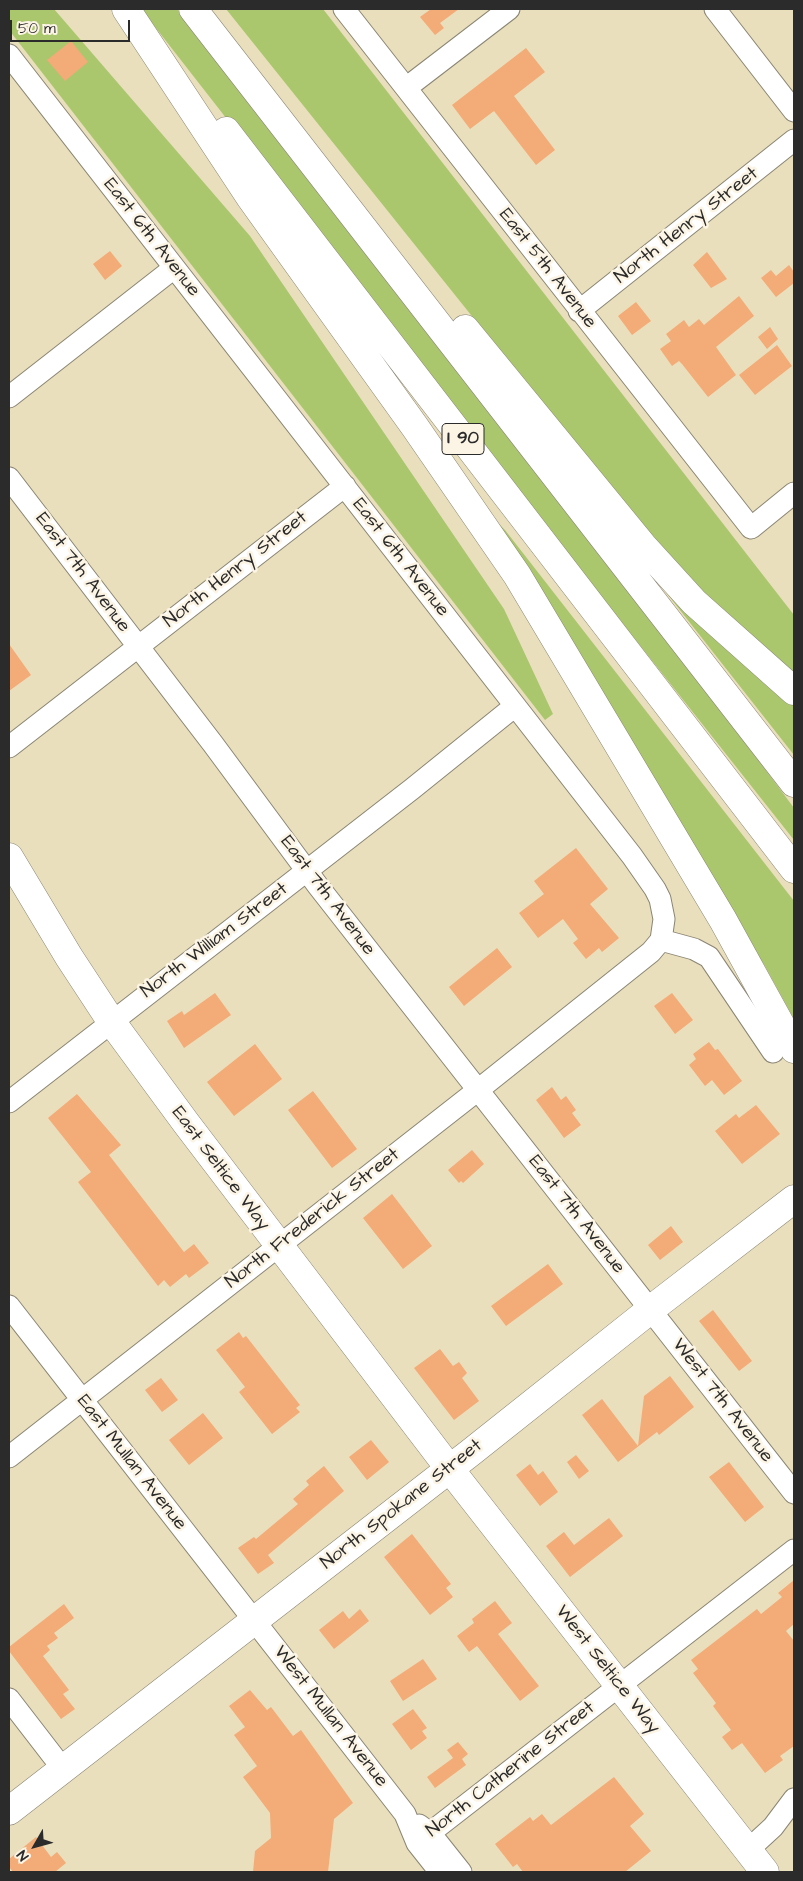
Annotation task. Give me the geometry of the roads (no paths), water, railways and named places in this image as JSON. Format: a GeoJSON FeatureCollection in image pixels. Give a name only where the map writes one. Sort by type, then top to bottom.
{"type":"FeatureCollection","features":[{"type":"Feature","properties":{"kind":"main road"},"geometry":{"type":"LineString","coordinates":[[126,9],[250,197],[415,427],[517,575],[723,920],[784,1050]]}},
{"type":"Feature","properties":{"kind":"main road","name":"I 90"},"geometry":{"type":"LineString","coordinates":[[132,9],[794,869]]}},
{"type":"Feature","properties":{"kind":"main road","name":"I 90"},"geometry":{"type":"LineString","coordinates":[[193,9],[794,783]]}},
{"type":"Feature","properties":{"kind":"main road"},"geometry":{"type":"LineString","coordinates":[[202,9],[275,94],[643,546],[694,602],[794,691]]}},
{"type":"Feature","properties":{"kind":"main road","name":"East Seltice Way"},"geometry":{"type":"LineString","coordinates":[[9,857],[69,957],[111,1022],[449,1468]]}},
{"type":"Feature","properties":{"kind":"main road","name":"North Spokane Street"},"geometry":{"type":"LineString","coordinates":[[9,1811],[794,1199]]}},
{"type":"Feature","properties":{"kind":"main road","name":"West Seltice Way"},"geometry":{"type":"LineString","coordinates":[[449,1468],[765,1872]]}},
{"type":"Feature","properties":{"kind":"street","name":"East 5th Avenue"},"geometry":{"type":"LineString","coordinates":[[344,9],[751,528],[794,493]]}},
{"type":"Feature","properties":{"kind":"street"},"geometry":{"type":"LineString","coordinates":[[406,88],[509,9]]}},
{"type":"Feature","properties":{"kind":"street"},"geometry":{"type":"LineString","coordinates":[[715,9],[794,111]]}},
{"type":"Feature","properties":{"kind":"street","name":"East 6th Avenue"},"geometry":{"type":"LineString","coordinates":[[9,55],[632,856],[655,889],[663,909],[664,919],[661,940]]}},
{"type":"Feature","properties":{"kind":"street","name":"North Henry Street"},"geometry":{"type":"LineString","coordinates":[[579,311],[794,140]]}},
{"type":"Feature","properties":{"kind":"street"},"geometry":{"type":"LineString","coordinates":[[9,397],[174,268]]}},
{"type":"Feature","properties":{"kind":"street","name":"East 7th Avenue"},"geometry":{"type":"LineString","coordinates":[[9,478],[306,870],[650,1310]]}},
{"type":"Feature","properties":{"kind":"street","name":"North Henry Street"},"geometry":{"type":"LineString","coordinates":[[9,747],[345,486]]}},
{"type":"Feature","properties":{"kind":"street","name":"North William Street"},"geometry":{"type":"LineString","coordinates":[[9,1102],[412,789],[515,706]]}},
{"type":"Feature","properties":{"kind":"street"},"geometry":{"type":"LineString","coordinates":[[661,940],[694,949],[709,958],[784,1050]]}},
{"type":"Feature","properties":{"kind":"street","name":"North Frederick Street"},"geometry":{"type":"LineString","coordinates":[[9,1457],[478,1090],[651,952],[661,940]]}},
{"type":"Feature","properties":{"kind":"street","name":"East Mullan Avenue"},"geometry":{"type":"LineString","coordinates":[[9,1306],[254,1619]]}},
{"type":"Feature","properties":{"kind":"street","name":"West 7th Avenue"},"geometry":{"type":"LineString","coordinates":[[650,1310],[794,1493]]}},
{"type":"Feature","properties":{"kind":"street","name":"North Catherine Street"},"geometry":{"type":"LineString","coordinates":[[423,1838],[794,1550]]}},
{"type":"Feature","properties":{"kind":"street","name":"West Mullan Avenue"},"geometry":{"type":"LineString","coordinates":[[254,1619],[423,1838],[440,1872]]}},
{"type":"Feature","properties":{"kind":"street"},"geometry":{"type":"LineString","coordinates":[[9,1699],[63,1769]]}},
{"type":"Feature","properties":{"kind":"street"},"geometry":{"type":"LineString","coordinates":[[748,1850],[773,1827],[794,1800]]}},
{"type":"Feature","properties":{"kind":"street","name":"West Mullan Avenue"},"geometry":{"type":"LineString","coordinates":[[423,1838],[460,1872]]}}]}
